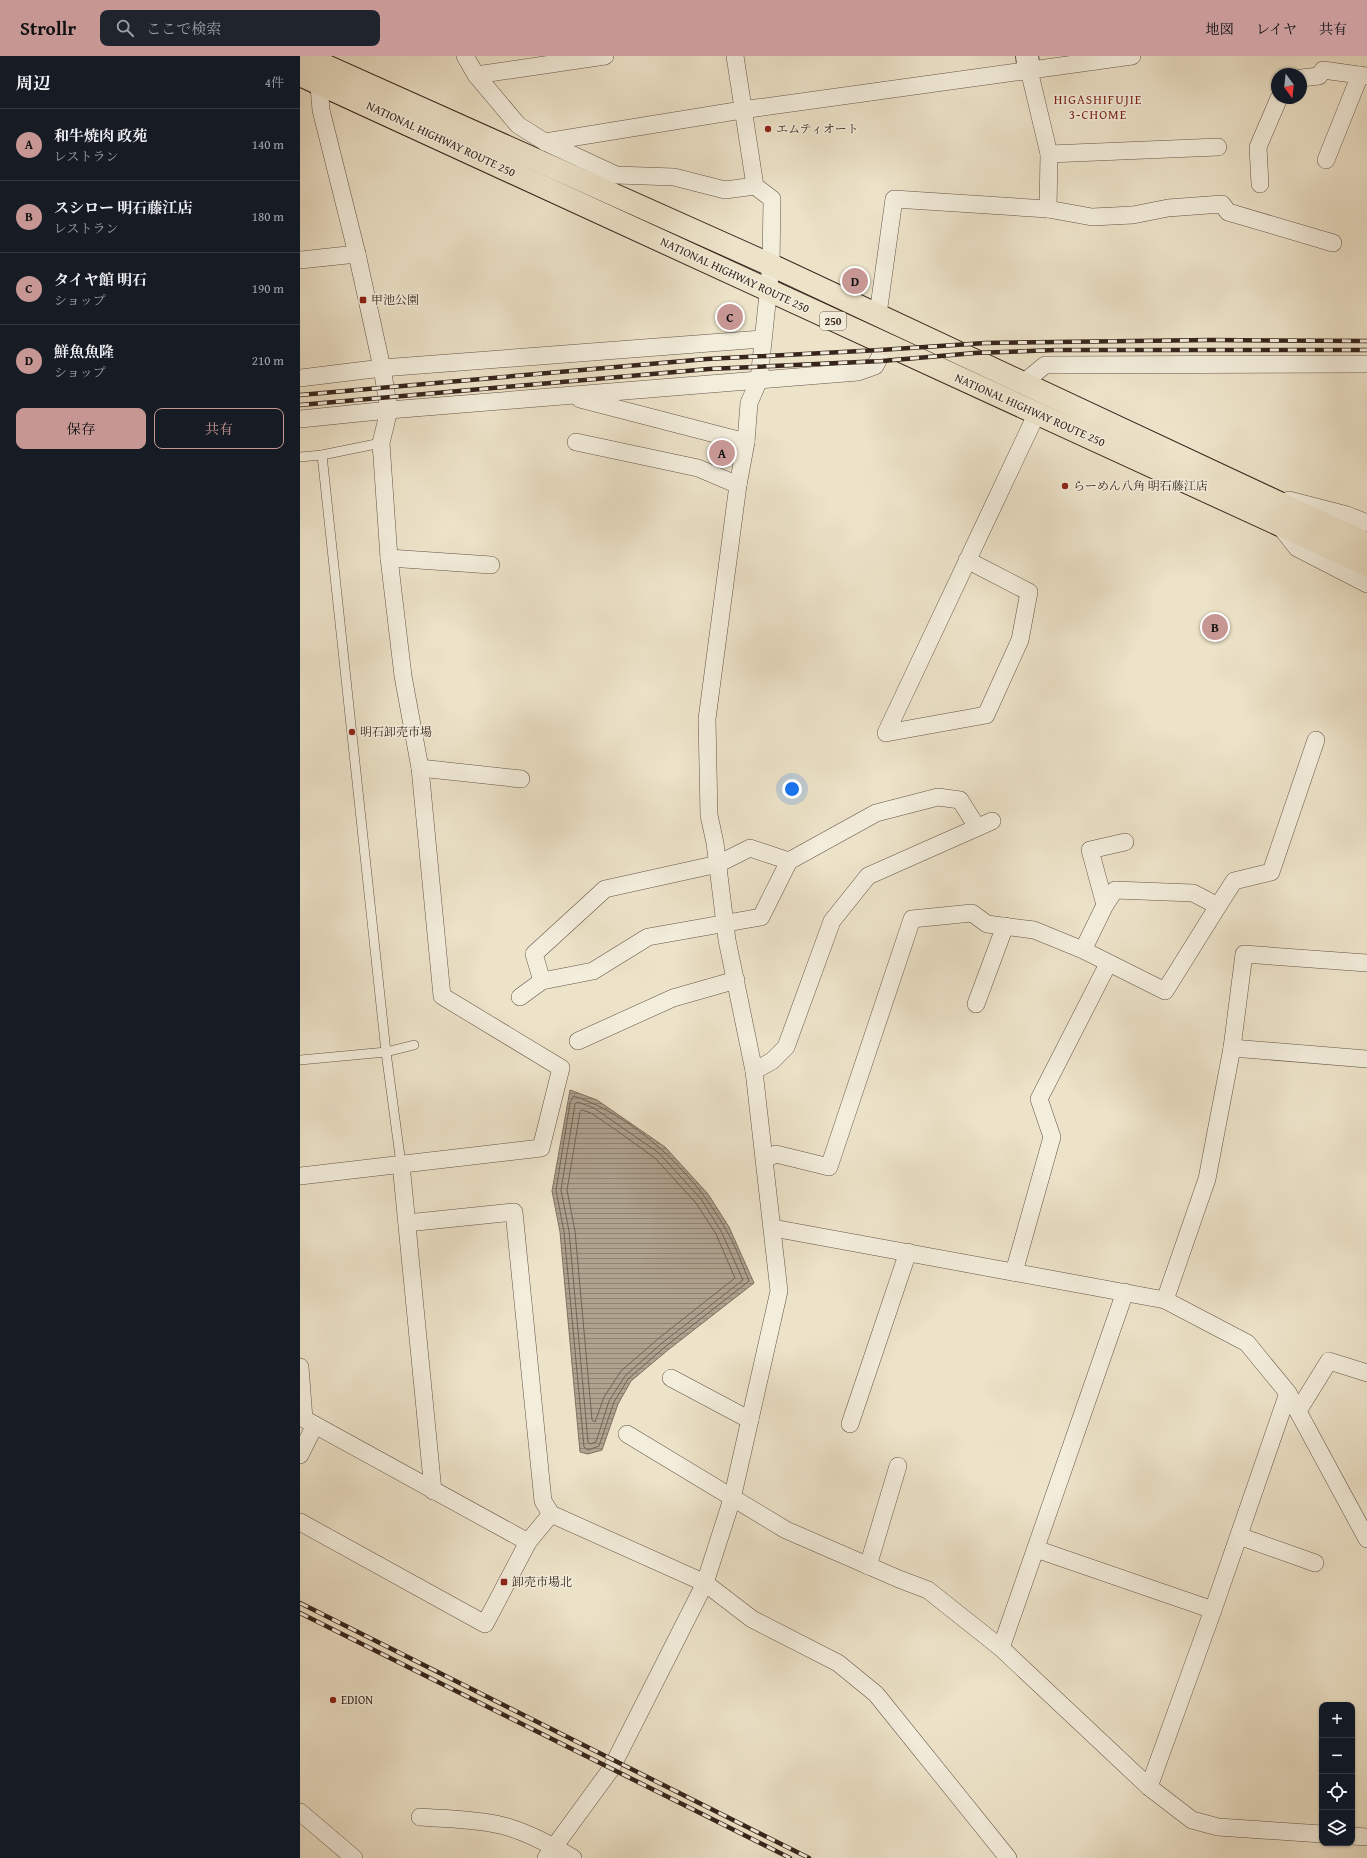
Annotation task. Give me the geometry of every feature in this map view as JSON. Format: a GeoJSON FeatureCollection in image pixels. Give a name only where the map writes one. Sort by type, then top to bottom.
{"type":"FeatureCollection","features":[{"type":"Feature","properties":{"kind":"highway","name":"NATIONAL HIGHWAY ROUTE 250"},"geometry":{"type":"LineString","coordinates":[[312,66],[771,265],[878,314],[1022,384],[1367,544]]}},
{"type":"Feature","properties":{"kind":"highway","name":"NATIONAL HIGHWAY ROUTE 250"},"geometry":{"type":"LineString","coordinates":[[312,66],[767,290],[1367,565]]}},
{"type":"Feature","properties":{"kind":"street"},"geometry":{"type":"LineString","coordinates":[[465,56],[476,75],[518,126],[545,142],[616,175],[674,176],[725,190],[755,186]]}},
{"type":"Feature","properties":{"kind":"street"},"geometry":{"type":"LineString","coordinates":[[476,75],[605,56]]}},
{"type":"Feature","properties":{"kind":"street"},"geometry":{"type":"LineString","coordinates":[[550,1852],[611,1769],[705,1583],[732,1499],[779,1291],[754,1071],[726,924],[718,864],[709,815],[707,719],[738,485],[746,442],[749,403],[759,380],[767,290],[771,265],[772,200],[755,186],[742,110],[735,56]]}},
{"type":"Feature","properties":{"kind":"street"},"geometry":{"type":"LineString","coordinates":[[545,142],[1028,63],[1132,56]]}},
{"type":"Feature","properties":{"kind":"street"},"geometry":{"type":"LineString","coordinates":[[1028,63],[1049,154],[1048,209]]}},
{"type":"Feature","properties":{"kind":"street"},"geometry":{"type":"LineString","coordinates":[[1307,77],[1319,76],[1322,63],[1363,75],[1326,160]]}},
{"type":"Feature","properties":{"kind":"street"},"geometry":{"type":"LineString","coordinates":[[300,1176],[541,1148],[561,1068],[442,996],[420,768],[403,676],[389,558],[381,443],[389,410],[382,368],[358,254],[321,110],[312,66]]}},
{"type":"Feature","properties":{"kind":"street"},"geometry":{"type":"LineString","coordinates":[[1260,184],[1258,147],[1276,104]]}},
{"type":"Feature","properties":{"kind":"street"},"geometry":{"type":"LineString","coordinates":[[1049,154],[1218,147]]}},
{"type":"Feature","properties":{"kind":"street"},"geometry":{"type":"LineString","coordinates":[[878,314],[894,199],[1048,209],[1092,217],[1132,215],[1168,208],[1222,204],[1228,212],[1333,243]]}},
{"type":"Feature","properties":{"kind":"street"},"geometry":{"type":"LineString","coordinates":[[300,260],[358,254]]}},
{"type":"Feature","properties":{"kind":"street"},"geometry":{"type":"LineString","coordinates":[[300,378],[382,368],[762,339]]}},
{"type":"Feature","properties":{"kind":"street"},"geometry":{"type":"LineString","coordinates":[[300,419],[389,410],[858,372],[875,366],[886,345]]}},
{"type":"Feature","properties":{"kind":"street"},"geometry":{"type":"LineString","coordinates":[[1022,384],[1045,365],[1367,364]]}},
{"type":"Feature","properties":{"kind":"street"},"geometry":{"type":"LineString","coordinates":[[567,396],[746,442]]}},
{"type":"Feature","properties":{"kind":"street"},"geometry":{"type":"LineString","coordinates":[[967,560],[1029,592],[1020,640],[986,715],[886,733],[967,560],[1037,413]]}},
{"type":"Feature","properties":{"kind":"street"},"geometry":{"type":"LineString","coordinates":[[576,442],[698,468],[738,485]]}},
{"type":"Feature","properties":{"kind":"street"},"geometry":{"type":"LineString","coordinates":[[1248,489],[1348,515],[1367,524]]}},
{"type":"Feature","properties":{"kind":"street"},"geometry":{"type":"LineString","coordinates":[[1278,523],[1297,548],[1367,584]]}},
{"type":"Feature","properties":{"kind":"street"},"geometry":{"type":"LineString","coordinates":[[389,558],[491,565]]}},
{"type":"Feature","properties":{"kind":"street"},"geometry":{"type":"LineString","coordinates":[[764,1159],[776,1154],[829,1167],[912,919],[972,913],[987,924],[1034,930],[1083,950],[1108,964],[1165,991],[1234,880],[1271,872],[1316,740]]}},
{"type":"Feature","properties":{"kind":"street"},"geometry":{"type":"LineString","coordinates":[[420,768],[521,779]]}},
{"type":"Feature","properties":{"kind":"street"},"geometry":{"type":"LineString","coordinates":[[520,997],[542,981],[593,971],[648,937],[761,917],[788,861],[876,813],[938,797],[960,800],[985,824],[868,876],[832,921],[786,1047],[772,1060],[754,1071]]}},
{"type":"Feature","properties":{"kind":"street"},"geometry":{"type":"LineString","coordinates":[[1105,905],[1090,850],[1125,842]]}},
{"type":"Feature","properties":{"kind":"street"},"geometry":{"type":"LineString","coordinates":[[542,981],[534,954],[605,889],[718,864],[750,848],[788,861]]}},
{"type":"Feature","properties":{"kind":"street"},"geometry":{"type":"LineString","coordinates":[[1083,950],[1105,905],[1115,890],[1193,893],[1218,906]]}},
{"type":"Feature","properties":{"kind":"street"},"geometry":{"type":"LineString","coordinates":[[976,1004],[1005,926]]}},
{"type":"Feature","properties":{"kind":"street"},"geometry":{"type":"LineString","coordinates":[[1165,1300],[1207,1179],[1232,1048],[1244,954],[1367,963]]}},
{"type":"Feature","properties":{"kind":"street"},"geometry":{"type":"LineString","coordinates":[[1014,1272],[1052,1137],[1039,1099],[1108,964]]}},
{"type":"Feature","properties":{"kind":"street"},"geometry":{"type":"LineString","coordinates":[[578,1041],[673,998],[736,980]]}},
{"type":"Feature","properties":{"kind":"street"},"geometry":{"type":"LineString","coordinates":[[1232,1048],[1367,1060]]}},
{"type":"Feature","properties":{"kind":"street"},"geometry":{"type":"LineString","coordinates":[[401,1164],[433,1491]]}},
{"type":"Feature","properties":{"kind":"street"},"geometry":{"type":"LineString","coordinates":[[407,1223],[514,1212],[543,1501],[551,1514],[705,1583],[752,1619],[838,1663],[876,1694],[1008,1858]]}},
{"type":"Feature","properties":{"kind":"street"},"geometry":{"type":"LineString","coordinates":[[773,1228],[1165,1300],[1247,1343],[1288,1393],[1359,1510],[1367,1539]]}},
{"type":"Feature","properties":{"kind":"street"},"geometry":{"type":"LineString","coordinates":[[850,1424],[908,1252]]}},
{"type":"Feature","properties":{"kind":"street"},"geometry":{"type":"LineString","coordinates":[[1001,1648],[1125,1292]]}},
{"type":"Feature","properties":{"kind":"street"},"geometry":{"type":"LineString","coordinates":[[1298,1411],[1329,1361],[1367,1373]]}},
{"type":"Feature","properties":{"kind":"street"},"geometry":{"type":"LineString","coordinates":[[300,1367],[306,1420],[300,1455]]}},
{"type":"Feature","properties":{"kind":"street"},"geometry":{"type":"LineString","coordinates":[[671,1378],[750,1420]]}},
{"type":"Feature","properties":{"kind":"street"},"geometry":{"type":"LineString","coordinates":[[1149,1787],[1213,1610],[1288,1393]]}},
{"type":"Feature","properties":{"kind":"street"},"geometry":{"type":"LineString","coordinates":[[306,1420],[528,1542]]}},
{"type":"Feature","properties":{"kind":"street"},"geometry":{"type":"LineString","coordinates":[[627,1434],[732,1499],[786,1530],[868,1566],[928,1590],[1001,1648],[1149,1787],[1192,1820],[1218,1827],[1319,1834]]}},
{"type":"Feature","properties":{"kind":"street"},"geometry":{"type":"LineString","coordinates":[[868,1566],[898,1466]]}},
{"type":"Feature","properties":{"kind":"street"},"geometry":{"type":"LineString","coordinates":[[300,1522],[485,1624],[528,1542],[551,1514]]}},
{"type":"Feature","properties":{"kind":"street"},"geometry":{"type":"LineString","coordinates":[[1239,1536],[1315,1563]]}},
{"type":"Feature","properties":{"kind":"street"},"geometry":{"type":"LineString","coordinates":[[1036,1548],[1213,1610]]}},
{"type":"Feature","properties":{"kind":"street"},"geometry":{"type":"LineString","coordinates":[[300,1812],[354,1858]]}},
{"type":"Feature","properties":{"kind":"street"},"geometry":{"type":"LineString","coordinates":[[420,1817],[471,1820],[501,1825],[550,1852],[573,1858]]}},
{"type":"Feature","properties":{"kind":"street"},"geometry":{"type":"LineString","coordinates":[[1355,1836],[1367,1837]]}},
{"type":"Feature","properties":{"kind":"lane"},"geometry":{"type":"LineString","coordinates":[[300,457],[322,455],[381,443]]}},
{"type":"Feature","properties":{"kind":"lane"},"geometry":{"type":"LineString","coordinates":[[322,455],[386,1052],[401,1164]]}},
{"type":"Feature","properties":{"kind":"lane"},"geometry":{"type":"LineString","coordinates":[[300,1060],[386,1052],[414,1045]]}},
{"type":"Feature","properties":{"kind":"water"},"geometry":{"type":"Polygon","coordinates":[[[570,1090],[597,1100],[665,1147],[708,1194],[729,1227],[754,1283],[631,1381],[618,1404],[602,1450],[588,1454],[580,1452],[560,1232],[552,1191],[570,1090]]]}},
{"type":"Feature","properties":{"kind":"railway"},"geometry":{"type":"LineString","coordinates":[[300,395],[707,359],[985,343],[1211,340],[1367,341]]}},
{"type":"Feature","properties":{"kind":"railway"},"geometry":{"type":"LineString","coordinates":[[300,405],[709,369],[882,361],[975,353],[1056,350],[1367,350]]}},
{"type":"Feature","properties":{"kind":"railway"},"geometry":{"type":"LineString","coordinates":[[300,1603],[809,1858]]}},
{"type":"Feature","properties":{"kind":"railway"},"geometry":{"type":"LineString","coordinates":[[300,1613],[790,1858]]}},
{"type":"Feature","properties":{"kind":"place","name":"エムティオート"},"geometry":{"type":"Point","coordinates":[768,129]}},
{"type":"Feature","properties":{"kind":"place","name":"鮮魚魚隆"},"geometry":{"type":"Point","coordinates":[855,281]}},
{"type":"Feature","properties":{"kind":"place","name":"甲池公園"},"geometry":{"type":"Point","coordinates":[363,300]}},
{"type":"Feature","properties":{"kind":"place","name":"タイヤ館 明石"},"geometry":{"type":"Point","coordinates":[730,317]}},
{"type":"Feature","properties":{"kind":"place","name":"和牛焼肉 政苑"},"geometry":{"type":"Point","coordinates":[722,453]}},
{"type":"Feature","properties":{"kind":"place","name":"らーめん八角 明石藤江店"},"geometry":{"type":"Point","coordinates":[1065,486]}},
{"type":"Feature","properties":{"kind":"place","name":"スシロー 明石藤江店"},"geometry":{"type":"Point","coordinates":[1215,627]}},
{"type":"Feature","properties":{"kind":"place","name":"明石卸売市場"},"geometry":{"type":"Point","coordinates":[352,732]}},
{"type":"Feature","properties":{"kind":"place","name":"卸売市場北"},"geometry":{"type":"Point","coordinates":[504,1582]}},
{"type":"Feature","properties":{"kind":"place","name":"EDION"},"geometry":{"type":"Point","coordinates":[333,1700]}},
{"type":"Feature","properties":{"kind":"district","name":"HIGASHIFUJIE 3-CHOME"},"geometry":{"type":"Point","coordinates":[1098,106]}}]}
